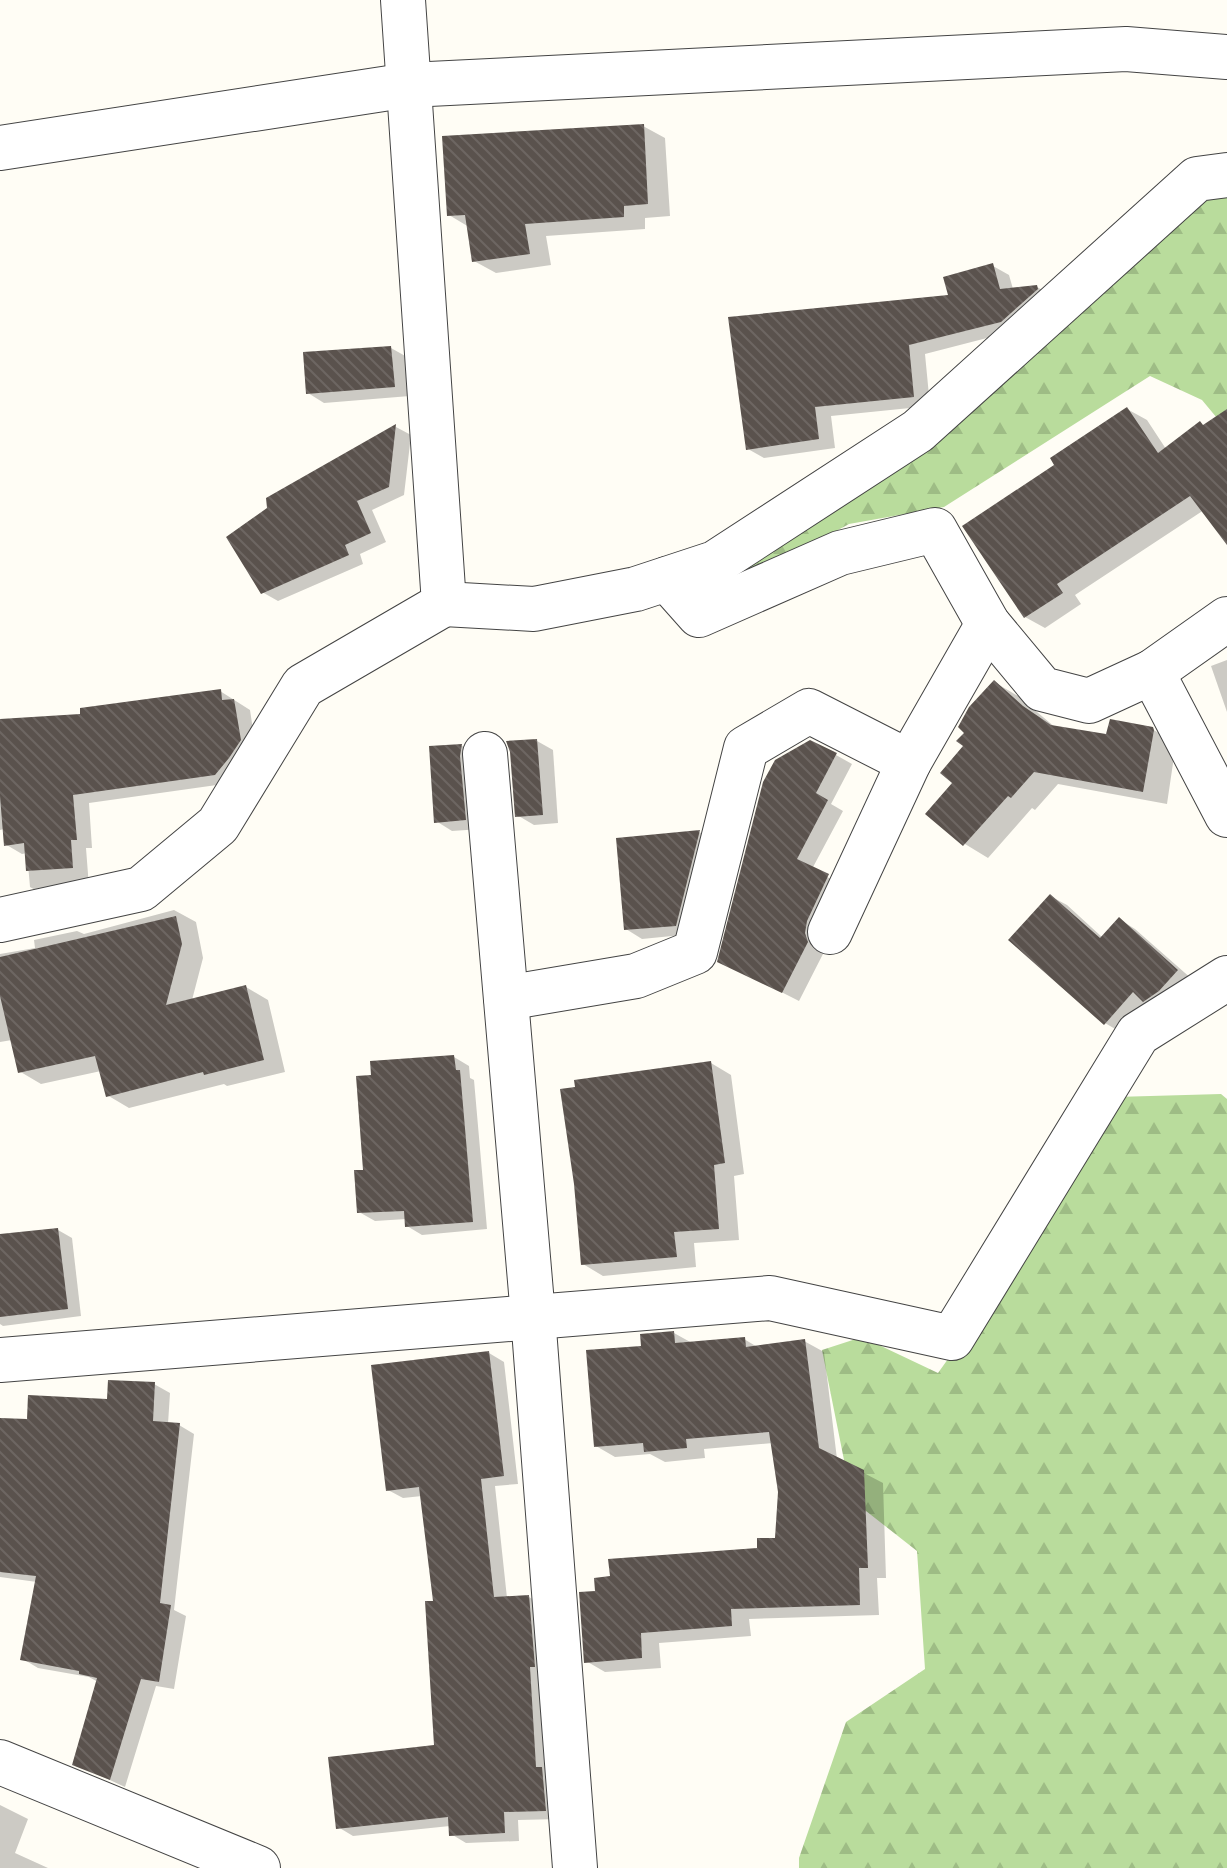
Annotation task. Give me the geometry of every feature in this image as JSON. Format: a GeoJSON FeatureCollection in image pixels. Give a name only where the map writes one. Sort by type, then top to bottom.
{"type":"FeatureCollection","features":[{"type":"Feature","properties":{"kind":"street"},"geometry":{"type":"LineString","coordinates":[[403,0],[444,604]]}},
{"type":"Feature","properties":{"kind":"street"},"geometry":{"type":"LineString","coordinates":[[0,148],[409,85],[1126,49],[1227,57]]}},
{"type":"Feature","properties":{"kind":"street"},"geometry":{"type":"LineString","coordinates":[[0,920],[141,889],[218,825],[303,686],[444,604],[534,609],[636,589],[715,563],[918,431],[1197,179],[1227,175]]}},
{"type":"Feature","properties":{"kind":"street"},"geometry":{"type":"LineString","coordinates":[[667,579],[699,615],[840,553],[935,530],[988,624],[1042,689],[1089,701],[1152,672],[1227,619]]}},
{"type":"Feature","properties":{"kind":"street"},"geometry":{"type":"LineString","coordinates":[[830,932],[909,762],[988,624]]}},
{"type":"Feature","properties":{"kind":"street"},"geometry":{"type":"LineString","coordinates":[[1152,672],[1227,815]]}},
{"type":"Feature","properties":{"kind":"street"},"geometry":{"type":"LineString","coordinates":[[506,998],[636,976],[695,952],[746,748],[809,711],[909,762]]}},
{"type":"Feature","properties":{"kind":"street"},"geometry":{"type":"LineString","coordinates":[[485,754],[533,1316],[575,1868]]}},
{"type":"Feature","properties":{"kind":"street"},"geometry":{"type":"LineString","coordinates":[[0,1360],[770,1298],[952,1338],[1138,1034],[1227,978]]}},
{"type":"Feature","properties":{"kind":"street"},"geometry":{"type":"LineString","coordinates":[[0,1762],[258,1868]]}},
{"type":"Feature","properties":{"kind":"green space"},"geometry":{"type":"Polygon","coordinates":[[[1227,189],[1227,430],[1202,400],[1150,376],[944,507],[849,524],[723,593],[717,576],[1204,193],[1227,189]]]}},
{"type":"Feature","properties":{"kind":"green space"},"geometry":{"type":"Polygon","coordinates":[[[1221,1094],[1227,1099],[1227,1868],[799,1868],[799,1858],[846,1722],[925,1669],[917,1551],[852,1500],[822,1350],[862,1337],[938,1373],[968,1331],[1115,1097],[1221,1094]]]}},
{"type":"Feature","properties":{"kind":"building"},"geometry":{"type":"Polygon","coordinates":[[[644,124],[648,204],[624,206],[624,217],[525,224],[530,254],[472,262],[465,215],[447,216],[442,136],[644,124]]]}},
{"type":"Feature","properties":{"kind":"building"},"geometry":{"type":"Polygon","coordinates":[[[993,263],[1000,289],[1037,285],[1038,289],[1001,322],[909,345],[914,397],[815,407],[819,439],[746,450],[728,317],[948,295],[943,277],[993,263]]]}},
{"type":"Feature","properties":{"kind":"building"},"geometry":{"type":"Polygon","coordinates":[[[391,346],[395,387],[306,394],[303,352],[391,346]]]}},
{"type":"Feature","properties":{"kind":"building"},"geometry":{"type":"Polygon","coordinates":[[[1127,407],[1158,453],[1200,421],[1203,425],[1227,409],[1227,545],[1190,496],[1057,584],[1063,593],[1024,618],[962,526],[1054,465],[1050,458],[1127,407]]]}},
{"type":"Feature","properties":{"kind":"building"},"geometry":{"type":"Polygon","coordinates":[[[396,424],[389,487],[357,501],[371,533],[345,545],[349,555],[261,594],[226,537],[267,508],[266,498],[396,424]]]}},
{"type":"Feature","properties":{"kind":"building"},"geometry":{"type":"Polygon","coordinates":[[[994,680],[1023,706],[1051,725],[1106,734],[1110,719],[1153,727],[1143,792],[1034,772],[963,846],[925,814],[952,783],[940,773],[963,746],[956,741],[964,733],[958,727],[969,707],[994,680]]]}},
{"type":"Feature","properties":{"kind":"building"},"geometry":{"type":"Polygon","coordinates":[[[221,689],[222,700],[234,699],[241,740],[215,775],[73,795],[77,840],[71,840],[73,868],[26,871],[24,843],[4,846],[0,796],[0,719],[80,714],[80,708],[221,689]]]}},
{"type":"Feature","properties":{"kind":"building"},"geometry":{"type":"Polygon","coordinates":[[[537,739],[543,815],[515,817],[510,752],[506,741],[537,739]]]}},
{"type":"Feature","properties":{"kind":"building"},"geometry":{"type":"Polygon","coordinates":[[[810,740],[837,753],[816,793],[828,800],[797,859],[829,874],[807,921],[805,933],[808,942],[782,993],[717,962],[763,782],[775,760],[810,740]]]}},
{"type":"Feature","properties":{"kind":"building"},"geometry":{"type":"Polygon","coordinates":[[[462,744],[460,756],[466,820],[434,823],[429,746],[462,744]]]}},
{"type":"Feature","properties":{"kind":"building"},"geometry":{"type":"Polygon","coordinates":[[[700,830],[676,926],[624,930],[616,838],[700,830]]]}},
{"type":"Feature","properties":{"kind":"building"},"geometry":{"type":"Polygon","coordinates":[[[1050,894],[1100,938],[1119,917],[1178,970],[1159,991],[1143,1002],[1133,992],[1104,1025],[1008,940],[1050,894]]]}},
{"type":"Feature","properties":{"kind":"building"},"geometry":{"type":"Polygon","coordinates":[[[176,916],[182,944],[166,1005],[246,985],[264,1060],[106,1097],[95,1056],[18,1073],[0,996],[0,957],[176,916]]]}},
{"type":"Feature","properties":{"kind":"building"},"geometry":{"type":"Polygon","coordinates":[[[454,1055],[456,1070],[460,1070],[473,1222],[405,1227],[404,1211],[357,1213],[354,1170],[363,1170],[356,1076],[371,1075],[370,1061],[454,1055]]]}},
{"type":"Feature","properties":{"kind":"building"},"geometry":{"type":"Polygon","coordinates":[[[711,1061],[725,1163],[714,1165],[719,1229],[674,1232],[677,1257],[581,1265],[574,1184],[560,1089],[575,1087],[574,1080],[711,1061]]]}},
{"type":"Feature","properties":{"kind":"building"},"geometry":{"type":"Polygon","coordinates":[[[58,1228],[68,1309],[0,1317],[0,1234],[58,1228]]]}},
{"type":"Feature","properties":{"kind":"building"},"geometry":{"type":"Polygon","coordinates":[[[674,1331],[675,1343],[745,1337],[746,1347],[805,1339],[819,1448],[864,1470],[868,1568],[859,1568],[860,1605],[731,1609],[732,1626],[641,1633],[642,1658],[584,1663],[579,1592],[595,1591],[594,1578],[610,1576],[608,1559],[757,1548],[757,1538],[775,1538],[778,1492],[769,1432],[686,1439],[687,1448],[644,1452],[643,1443],[594,1447],[586,1350],[641,1346],[640,1334],[674,1331]]]}},
{"type":"Feature","properties":{"kind":"building"},"geometry":{"type":"Polygon","coordinates":[[[489,1351],[504,1476],[481,1479],[494,1597],[529,1595],[535,1667],[530,1667],[536,1767],[542,1767],[546,1811],[504,1812],[505,1833],[449,1836],[448,1817],[336,1829],[328,1757],[434,1745],[425,1601],[433,1601],[419,1487],[386,1491],[371,1365],[489,1351]]]}},
{"type":"Feature","properties":{"kind":"building"},"geometry":{"type":"Polygon","coordinates":[[[108,1380],[155,1382],[153,1421],[180,1423],[160,1603],[171,1605],[159,1682],[141,1679],[110,1780],[72,1765],[97,1678],[79,1674],[79,1671],[20,1660],[36,1576],[0,1572],[0,1418],[27,1419],[28,1395],[107,1399],[108,1380]]]}}]}
